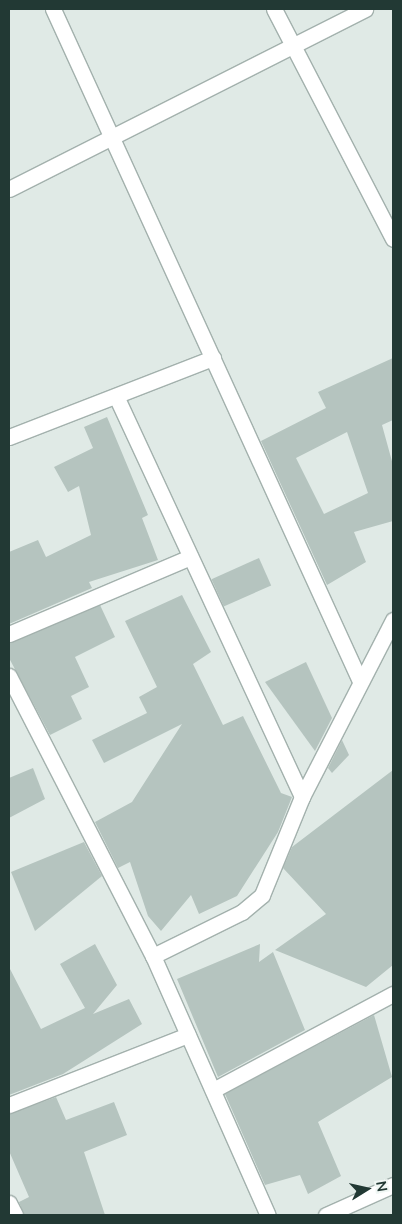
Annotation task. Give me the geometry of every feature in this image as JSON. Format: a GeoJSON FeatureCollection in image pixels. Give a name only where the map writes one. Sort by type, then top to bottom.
{"type":"FeatureCollection","features":[{"type":"Feature","properties":{"kind":"street"},"geometry":{"type":"LineString","coordinates":[[53,9],[359,679]]}},
{"type":"Feature","properties":{"kind":"street"},"geometry":{"type":"LineString","coordinates":[[274,9],[393,239]]}},
{"type":"Feature","properties":{"kind":"street"},"geometry":{"type":"LineString","coordinates":[[9,189],[365,9]]}},
{"type":"Feature","properties":{"kind":"street"},"geometry":{"type":"LineString","coordinates":[[9,438],[212,358]]}},
{"type":"Feature","properties":{"kind":"street"},"geometry":{"type":"LineString","coordinates":[[116,396],[302,797]]}},
{"type":"Feature","properties":{"kind":"street"},"geometry":{"type":"LineString","coordinates":[[9,634],[190,557]]}},
{"type":"Feature","properties":{"kind":"street"},"geometry":{"type":"LineString","coordinates":[[152,956],[256,902],[267,887],[302,797],[359,679],[393,620]]}},
{"type":"Feature","properties":{"kind":"street"},"geometry":{"type":"LineString","coordinates":[[9,676],[152,956],[268,1215]]}},
{"type":"Feature","properties":{"kind":"street"},"geometry":{"type":"LineString","coordinates":[[213,1090],[393,994]]}},
{"type":"Feature","properties":{"kind":"street"},"geometry":{"type":"LineString","coordinates":[[9,1105],[188,1035]]}},
{"type":"Feature","properties":{"kind":"street"},"geometry":{"type":"LineString","coordinates":[[326,1215],[393,1185]]}},
{"type":"Feature","properties":{"kind":"street"},"geometry":{"type":"LineString","coordinates":[[9,1203],[15,1215]]}},
{"type":"Feature","properties":{"kind":"building"},"geometry":{"type":"Polygon","coordinates":[[[393,358],[393,420],[382,425],[393,465],[393,521],[354,532],[366,562],[327,585],[261,441],[326,408],[318,392],[393,358]],[[347,432],[296,458],[324,514],[368,493],[347,432]]]}},
{"type":"Feature","properties":{"kind":"building"},"geometry":{"type":"Polygon","coordinates":[[[107,417],[148,515],[142,518],[158,560],[89,582],[92,588],[9,624],[9,552],[38,540],[46,557],[91,535],[79,486],[68,492],[54,467],[93,448],[84,427],[107,417]]]}},
{"type":"Feature","properties":{"kind":"building"},"geometry":{"type":"Polygon","coordinates":[[[259,558],[271,585],[224,607],[211,579],[259,558]]]}},
{"type":"Feature","properties":{"kind":"building"},"geometry":{"type":"Polygon","coordinates":[[[182,595],[211,652],[193,664],[223,725],[243,716],[281,793],[292,797],[278,832],[237,896],[199,914],[191,895],[161,931],[148,916],[130,862],[118,868],[95,822],[132,802],[182,724],[104,763],[92,740],[147,713],[139,697],[157,687],[125,621],[182,595]]]}},
{"type":"Feature","properties":{"kind":"building"},"geometry":{"type":"Polygon","coordinates":[[[100,605],[115,637],[75,657],[89,687],[71,696],[82,719],[50,735],[9,658],[9,643],[100,605]]]}},
{"type":"Feature","properties":{"kind":"building"},"geometry":{"type":"Polygon","coordinates":[[[306,662],[332,718],[315,751],[265,682],[306,662]]]}},
{"type":"Feature","properties":{"kind":"building"},"geometry":{"type":"Polygon","coordinates":[[[342,740],[349,755],[332,773],[328,768],[342,740]]]}},
{"type":"Feature","properties":{"kind":"building"},"geometry":{"type":"Polygon","coordinates":[[[33,768],[45,799],[9,818],[9,778],[33,768]]]}},
{"type":"Feature","properties":{"kind":"building"},"geometry":{"type":"Polygon","coordinates":[[[393,770],[393,965],[366,987],[275,950],[326,914],[283,868],[292,847],[393,770]]]}},
{"type":"Feature","properties":{"kind":"building"},"geometry":{"type":"Polygon","coordinates":[[[84,842],[102,876],[35,931],[11,872],[84,842]]]}},
{"type":"Feature","properties":{"kind":"building"},"geometry":{"type":"Polygon","coordinates":[[[95,944],[117,985],[93,1014],[129,999],[142,1024],[63,1074],[9,1095],[9,967],[41,1029],[85,1008],[60,964],[95,944]]]}},
{"type":"Feature","properties":{"kind":"building"},"geometry":{"type":"Polygon","coordinates":[[[260,944],[259,962],[273,952],[305,1030],[218,1077],[177,979],[260,944]]]}},
{"type":"Feature","properties":{"kind":"building"},"geometry":{"type":"Polygon","coordinates":[[[374,1015],[392,1077],[318,1122],[341,1176],[308,1194],[300,1175],[265,1185],[225,1094],[374,1015]]]}},
{"type":"Feature","properties":{"kind":"building"},"geometry":{"type":"Polygon","coordinates":[[[56,1097],[66,1120],[114,1102],[127,1135],[84,1152],[105,1215],[24,1215],[19,1202],[29,1197],[9,1151],[9,1114],[56,1097]]]}}]}
